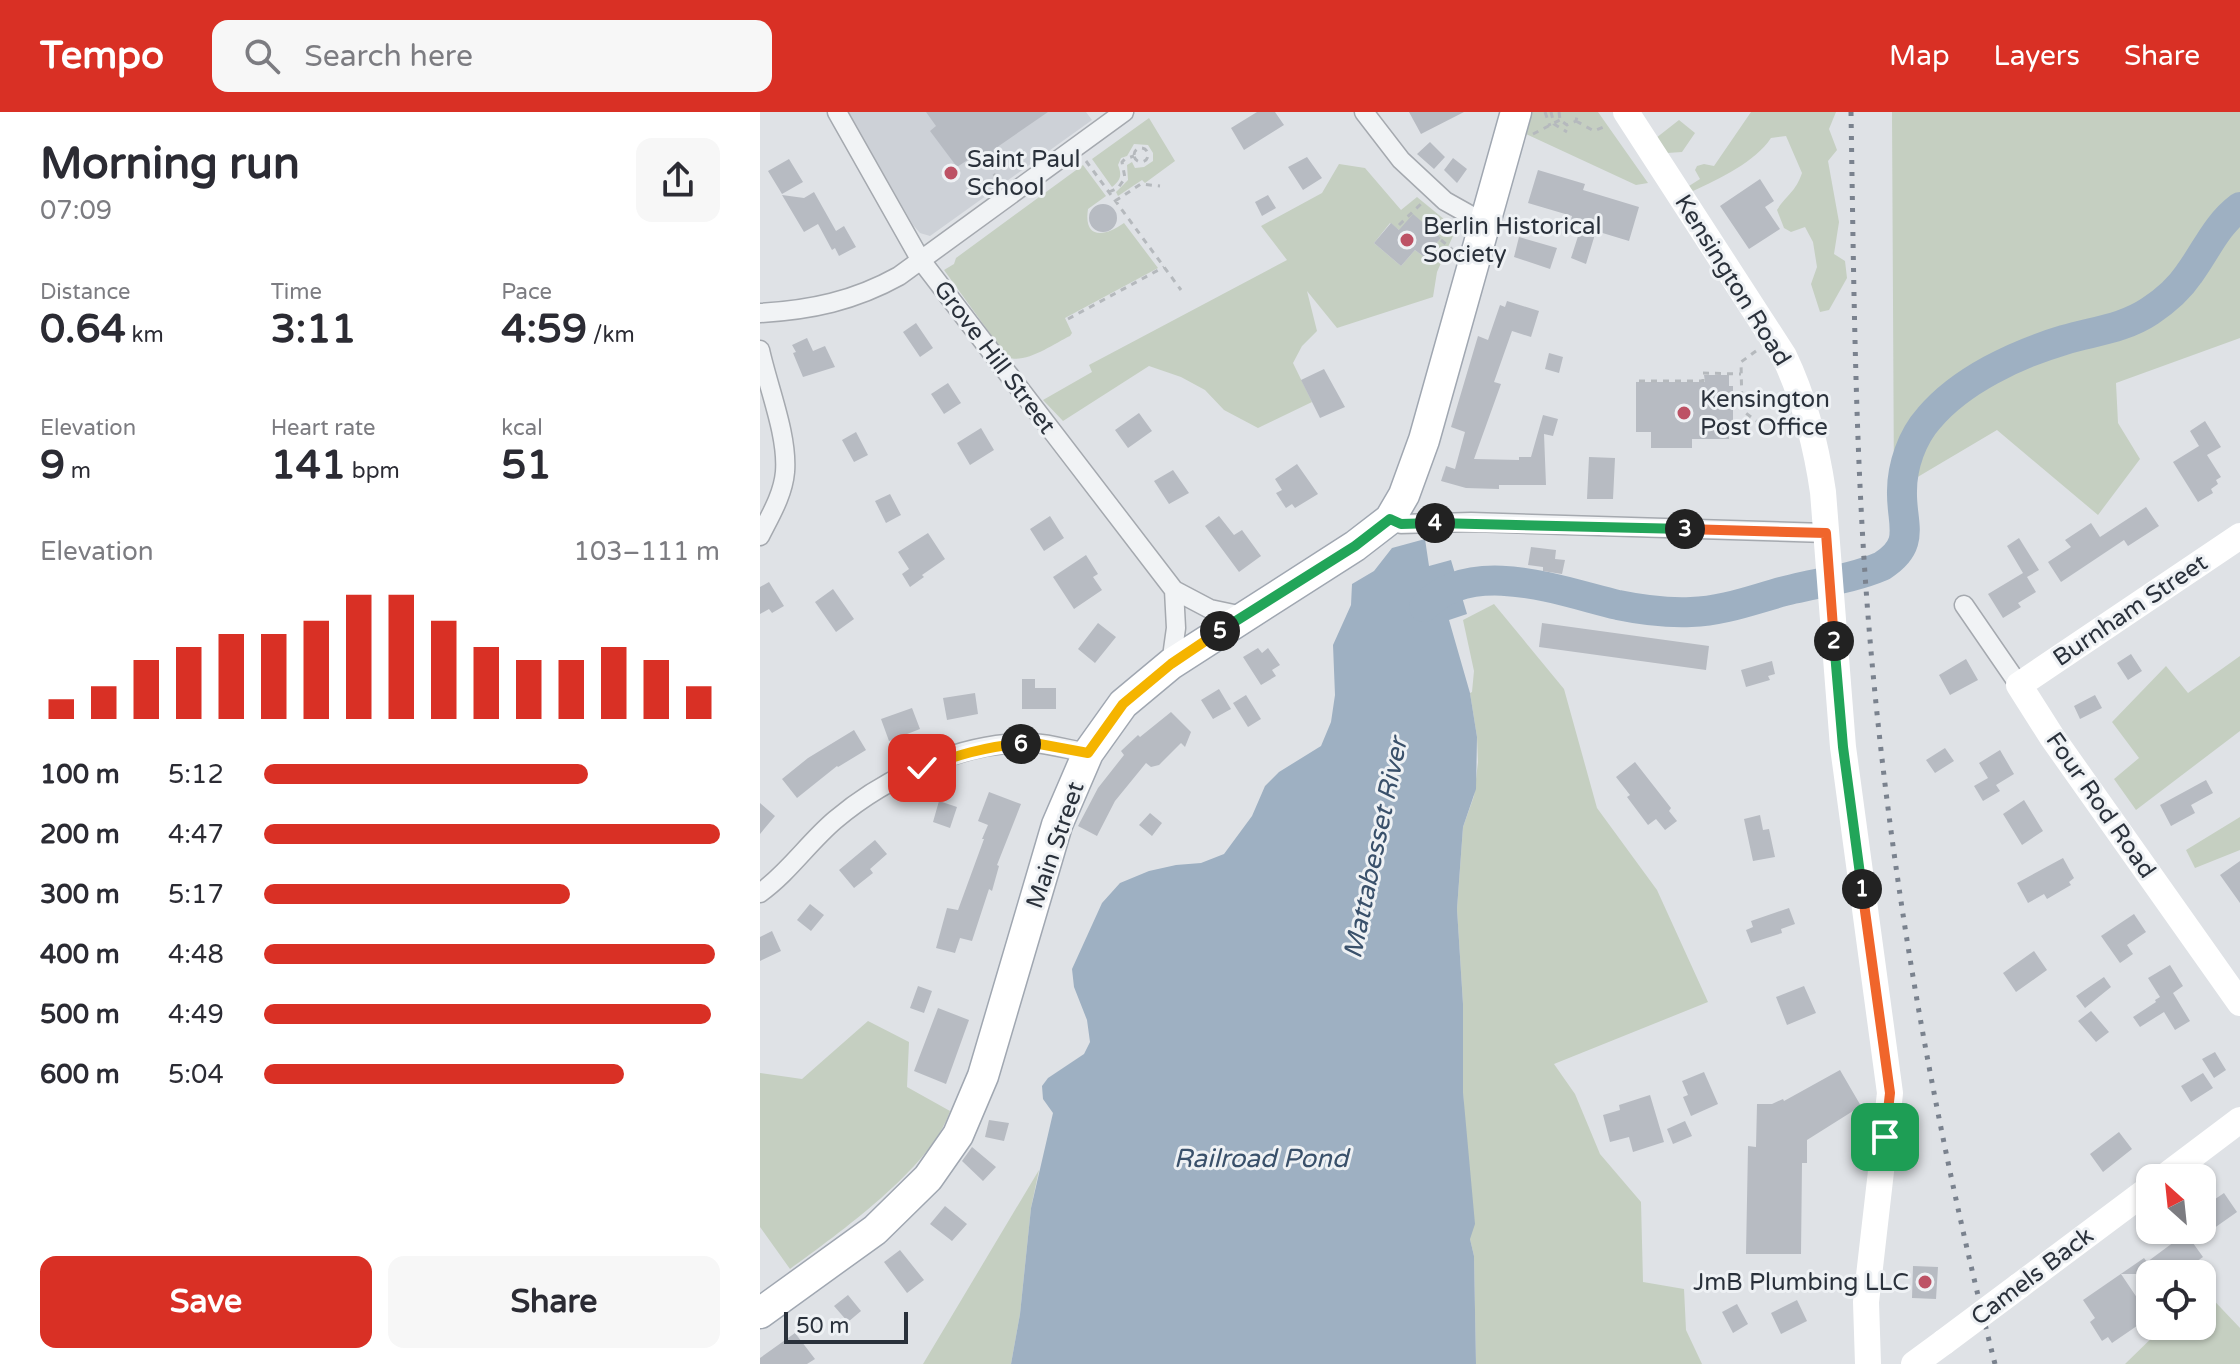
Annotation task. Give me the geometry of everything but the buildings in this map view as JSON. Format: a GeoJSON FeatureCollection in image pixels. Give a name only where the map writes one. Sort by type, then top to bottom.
{"type":"FeatureCollection","features":[{"type":"Feature","properties":{"kind":"main road","name":"Main Street"},"geometry":{"type":"LineString","coordinates":[[760,1313],[875,1230],[928,1178],[958,1135],[983,1076],[1057,825],[1088,753],[1123,704],[1171,664],[1355,546],[1390,519],[1404,495],[1424,440],[1486,224],[1521,122]]}},
{"type":"Feature","properties":{"kind":"street","name":"Grove Hill Street"},"geometry":{"type":"LineString","coordinates":[[837,112],[920,259],[1174,590],[1210,609],[1243,616]]}},
{"type":"Feature","properties":{"kind":"street"},"geometry":{"type":"LineString","coordinates":[[760,313],[832,305],[869,293],[899,276],[1124,112]]}},
{"type":"Feature","properties":{"kind":"street"},"geometry":{"type":"LineString","coordinates":[[1364,112],[1401,160],[1445,201],[1486,224]]}},
{"type":"Feature","properties":{"kind":"street","name":"Kensington Road"},"geometry":{"type":"LineString","coordinates":[[1618,118],[1764,322],[1799,390],[1816,451],[1826,533],[1843,747],[1890,1093],[1866,1302],[1868,1364]]}},
{"type":"Feature","properties":{"kind":"street"},"geometry":{"type":"LineString","coordinates":[[760,350],[783,443],[785,472],[778,499],[760,536]]}},
{"type":"Feature","properties":{"kind":"street"},"geometry":{"type":"LineString","coordinates":[[1390,519],[1401,524],[1471,522],[1826,533]]}},
{"type":"Feature","properties":{"kind":"street","name":"Burnham Street"},"geometry":{"type":"LineString","coordinates":[[2019,685],[2240,536]]}},
{"type":"Feature","properties":{"kind":"street"},"geometry":{"type":"LineString","coordinates":[[1171,664],[1176,628],[1174,590]]}},
{"type":"Feature","properties":{"kind":"street","name":"Four Rod Road"},"geometry":{"type":"LineString","coordinates":[[1964,605],[2052,737],[2240,1003]]}},
{"type":"Feature","properties":{"kind":"street"},"geometry":{"type":"LineString","coordinates":[[760,893],[780,878],[833,822],[861,800],[922,768],[1000,745],[1034,743],[1088,753]]}},
{"type":"Feature","properties":{"kind":"street"},"geometry":{"type":"LineString","coordinates":[[2182,1164],[2240,1120]]}},
{"type":"Feature","properties":{"kind":"street","name":"Camels Back"},"geometry":{"type":"LineString","coordinates":[[1914,1364],[2136,1198]]}},
{"type":"Feature","properties":{"kind":"path"},"geometry":{"type":"LineString","coordinates":[[1545,112],[1552,125],[1567,132]]}},
{"type":"Feature","properties":{"kind":"path"},"geometry":{"type":"LineString","coordinates":[[1551,112],[1552,125]]}},
{"type":"Feature","properties":{"kind":"path"},"geometry":{"type":"LineString","coordinates":[[1559,112],[1560,120],[1567,125],[1576,121]]}},
{"type":"Feature","properties":{"kind":"path"},"geometry":{"type":"LineString","coordinates":[[1576,121],[1578,112]]}},
{"type":"Feature","properties":{"kind":"path"},"geometry":{"type":"LineString","coordinates":[[1576,121],[1594,131],[1618,118]]}},
{"type":"Feature","properties":{"kind":"path"},"geometry":{"type":"LineString","coordinates":[[1521,122],[1536,133],[1560,120]]}},
{"type":"Feature","properties":{"kind":"path"},"geometry":{"type":"LineString","coordinates":[[1109,192],[1118,188],[1125,178],[1122,162],[1134,156]]}},
{"type":"Feature","properties":{"kind":"path"},"geometry":{"type":"LineString","coordinates":[[1086,161],[1181,290]]}},
{"type":"Feature","properties":{"kind":"path"},"geometry":{"type":"LineString","coordinates":[[987,164],[1000,183]]}},
{"type":"Feature","properties":{"kind":"path"},"geometry":{"type":"LineString","coordinates":[[1115,201],[1141,184],[1160,186]]}},
{"type":"Feature","properties":{"kind":"path"},"geometry":{"type":"LineString","coordinates":[[1399,225],[1426,199]]}},
{"type":"Feature","properties":{"kind":"path"},"geometry":{"type":"LineString","coordinates":[[1441,240],[1460,256]]}},
{"type":"Feature","properties":{"kind":"path"},"geometry":{"type":"LineString","coordinates":[[1068,319],[1164,267]]}},
{"type":"Feature","properties":{"kind":"path"},"geometry":{"type":"LineString","coordinates":[[1756,421],[1742,410],[1741,374],[1742,359],[1759,349]]}},
{"type":"Feature","properties":{"kind":"path"},"geometry":{"type":"LineString","coordinates":[[1639,381],[1703,381],[1703,373],[1741,374]]}},
{"type":"Feature","properties":{"kind":"path"},"geometry":{"type":"LineString","coordinates":[[1733,398],[1782,397]]}},
{"type":"Feature","properties":{"kind":"shaded area","name":"Saint Paul School"},"geometry":{"type":"Polygon","coordinates":[[[848,112],[1086,112],[1092,120],[930,236],[920,233],[913,225],[848,112]]]}},
{"type":"Feature","properties":{"kind":"green space"},"geometry":{"type":"Polygon","coordinates":[[[1532,112],[1598,112],[1648,183],[1636,185],[1526,134],[1532,112]]]}},
{"type":"Feature","properties":{"kind":"green space"},"geometry":{"type":"Polygon","coordinates":[[[1751,112],[1836,112],[1829,129],[1837,150],[1828,161],[1839,222],[1834,254],[1845,261],[1847,278],[1829,310],[1820,312],[1811,284],[1817,267],[1813,242],[1805,227],[1791,232],[1784,228],[1777,210],[1802,173],[1786,136],[1771,138],[1756,155],[1714,181],[1693,191],[1689,186],[1700,179],[1695,170],[1697,166],[1714,166],[1751,112]]]}},
{"type":"Feature","properties":{"kind":"green space"},"geometry":{"type":"Polygon","coordinates":[[[1892,112],[2240,112],[2240,338],[2116,383],[2118,423],[2140,459],[2098,515],[1997,430],[1894,491],[1892,112]]]}},
{"type":"Feature","properties":{"kind":"green space"},"geometry":{"type":"Polygon","coordinates":[[[1149,118],[1175,161],[1145,183],[1142,180],[1118,196],[1116,192],[1128,180],[1127,165],[1132,162],[1135,168],[1144,167],[1153,161],[1148,145],[1134,144],[1127,156],[1121,158],[1118,165],[1120,177],[1112,187],[1092,159],[1149,118]]]}},
{"type":"Feature","properties":{"kind":"green space"},"geometry":{"type":"Polygon","coordinates":[[[1679,120],[1695,133],[1682,152],[1667,153],[1656,138],[1679,120]]]}},
{"type":"Feature","properties":{"kind":"green space"},"geometry":{"type":"Polygon","coordinates":[[[1339,164],[1365,168],[1401,210],[1417,197],[1456,229],[1437,272],[1433,297],[1337,328],[1307,291],[1317,331],[1302,346],[1293,363],[1312,402],[1258,428],[1224,410],[1205,390],[1181,377],[1149,366],[1063,421],[1043,400],[1092,372],[1089,365],[1287,260],[1261,226],[1322,193],[1339,164]],[[1390,223],[1374,243],[1401,266],[1415,250],[1424,257],[1441,238],[1399,230],[1390,223]]]}},
{"type":"Feature","properties":{"kind":"green space"},"geometry":{"type":"Polygon","coordinates":[[[1083,165],[1106,196],[1088,209],[1089,227],[1092,231],[1103,233],[1124,223],[1158,268],[1065,318],[1072,333],[1070,336],[1030,356],[1007,357],[944,270],[1083,165]]]}},
{"type":"Feature","properties":{"kind":"green space"},"geometry":{"type":"Polygon","coordinates":[[[1494,604],[1564,689],[1597,808],[1657,890],[1708,1002],[1554,1064],[1575,1094],[1600,1154],[1641,1202],[1643,1282],[1684,1289],[1686,1330],[1702,1364],[1476,1364],[1474,1256],[1470,1239],[1457,909],[1463,827],[1474,796],[1478,762],[1470,693],[1474,671],[1463,620],[1494,604]]]}},
{"type":"Feature","properties":{"kind":"green space"},"geometry":{"type":"Polygon","coordinates":[[[2240,656],[2240,731],[2136,810],[2114,779],[2139,758],[2112,722],[2166,666],[2188,693],[2240,656]]]}},
{"type":"Feature","properties":{"kind":"green space"},"geometry":{"type":"Polygon","coordinates":[[[2240,817],[2240,850],[2195,868],[2186,850],[2240,817]]]}},
{"type":"Feature","properties":{"kind":"green space"},"geometry":{"type":"Polygon","coordinates":[[[868,1021],[909,1042],[907,1087],[950,1111],[940,1133],[904,1177],[790,1269],[760,1227],[760,1073],[802,1079],[868,1021]]]}},
{"type":"Feature","properties":{"kind":"green space"},"geometry":{"type":"Polygon","coordinates":[[[1039,1170],[1031,1208],[1020,1314],[1011,1364],[923,1364],[1039,1170]]]}},
{"type":"Feature","properties":{"kind":"green space"},"geometry":{"type":"Polygon","coordinates":[[[2216,1303],[2240,1328],[2240,1364],[2125,1364],[2150,1340],[2216,1340],[2216,1303]]]}},
{"type":"Feature","properties":{"kind":"water","name":"Railroad Pond"},"geometry":{"type":"Polygon","coordinates":[[[1425,539],[1429,566],[1451,560],[1467,614],[1449,620],[1470,693],[1477,737],[1476,789],[1463,827],[1457,909],[1463,1004],[1463,1092],[1475,1224],[1470,1239],[1474,1256],[1476,1364],[1011,1364],[1020,1314],[1031,1208],[1053,1113],[1043,1099],[1042,1086],[1048,1078],[1084,1054],[1090,1042],[1072,969],[1102,903],[1120,883],[1149,871],[1201,863],[1224,854],[1252,816],[1265,786],[1279,772],[1321,746],[1331,722],[1335,695],[1333,645],[1351,605],[1352,584],[1374,571],[1392,548],[1425,539]]]}},
{"type":"Feature","properties":{"kind":"waterway","name":"Mattabesset River"},"geometry":{"type":"LineString","coordinates":[[1424,607],[1444,592],[1467,583],[1492,581],[1545,586],[1645,610],[1704,611],[1849,577],[1882,566],[1900,550],[1905,533],[1902,481],[1909,452],[1923,426],[1942,404],[1973,380],[2009,361],[2064,340],[2119,326],[2150,311],[2181,285],[2218,230],[2240,207]]}},
{"type":"Feature","properties":{"kind":"railway"},"geometry":{"type":"LineString","coordinates":[[1851,112],[1858,449],[1880,740],[1904,920],[1935,1100],[1995,1364]]}},
{"type":"Feature","properties":{"kind":"place","name":"Saint Paul School"},"geometry":{"type":"Point","coordinates":[951,173]}},
{"type":"Feature","properties":{"kind":"place","name":"Berlin Historical Society"},"geometry":{"type":"Point","coordinates":[1407,240]}},
{"type":"Feature","properties":{"kind":"place","name":"Kensington Post Office"},"geometry":{"type":"Point","coordinates":[1684,413]}},
{"type":"Feature","properties":{"kind":"place","name":"JmB Plumbing LLC"},"geometry":{"type":"Point","coordinates":[1925,1282]}},
{"type":"Feature","properties":{"kind":"route"},"geometry":{"type":"LineString","coordinates":[[922,768],[1000,745],[1034,743],[1088,753],[1123,704],[1171,664],[1355,546],[1390,519],[1401,524],[1471,522],[1826,533],[1843,747],[1890,1093],[1885,1137]]}}]}
